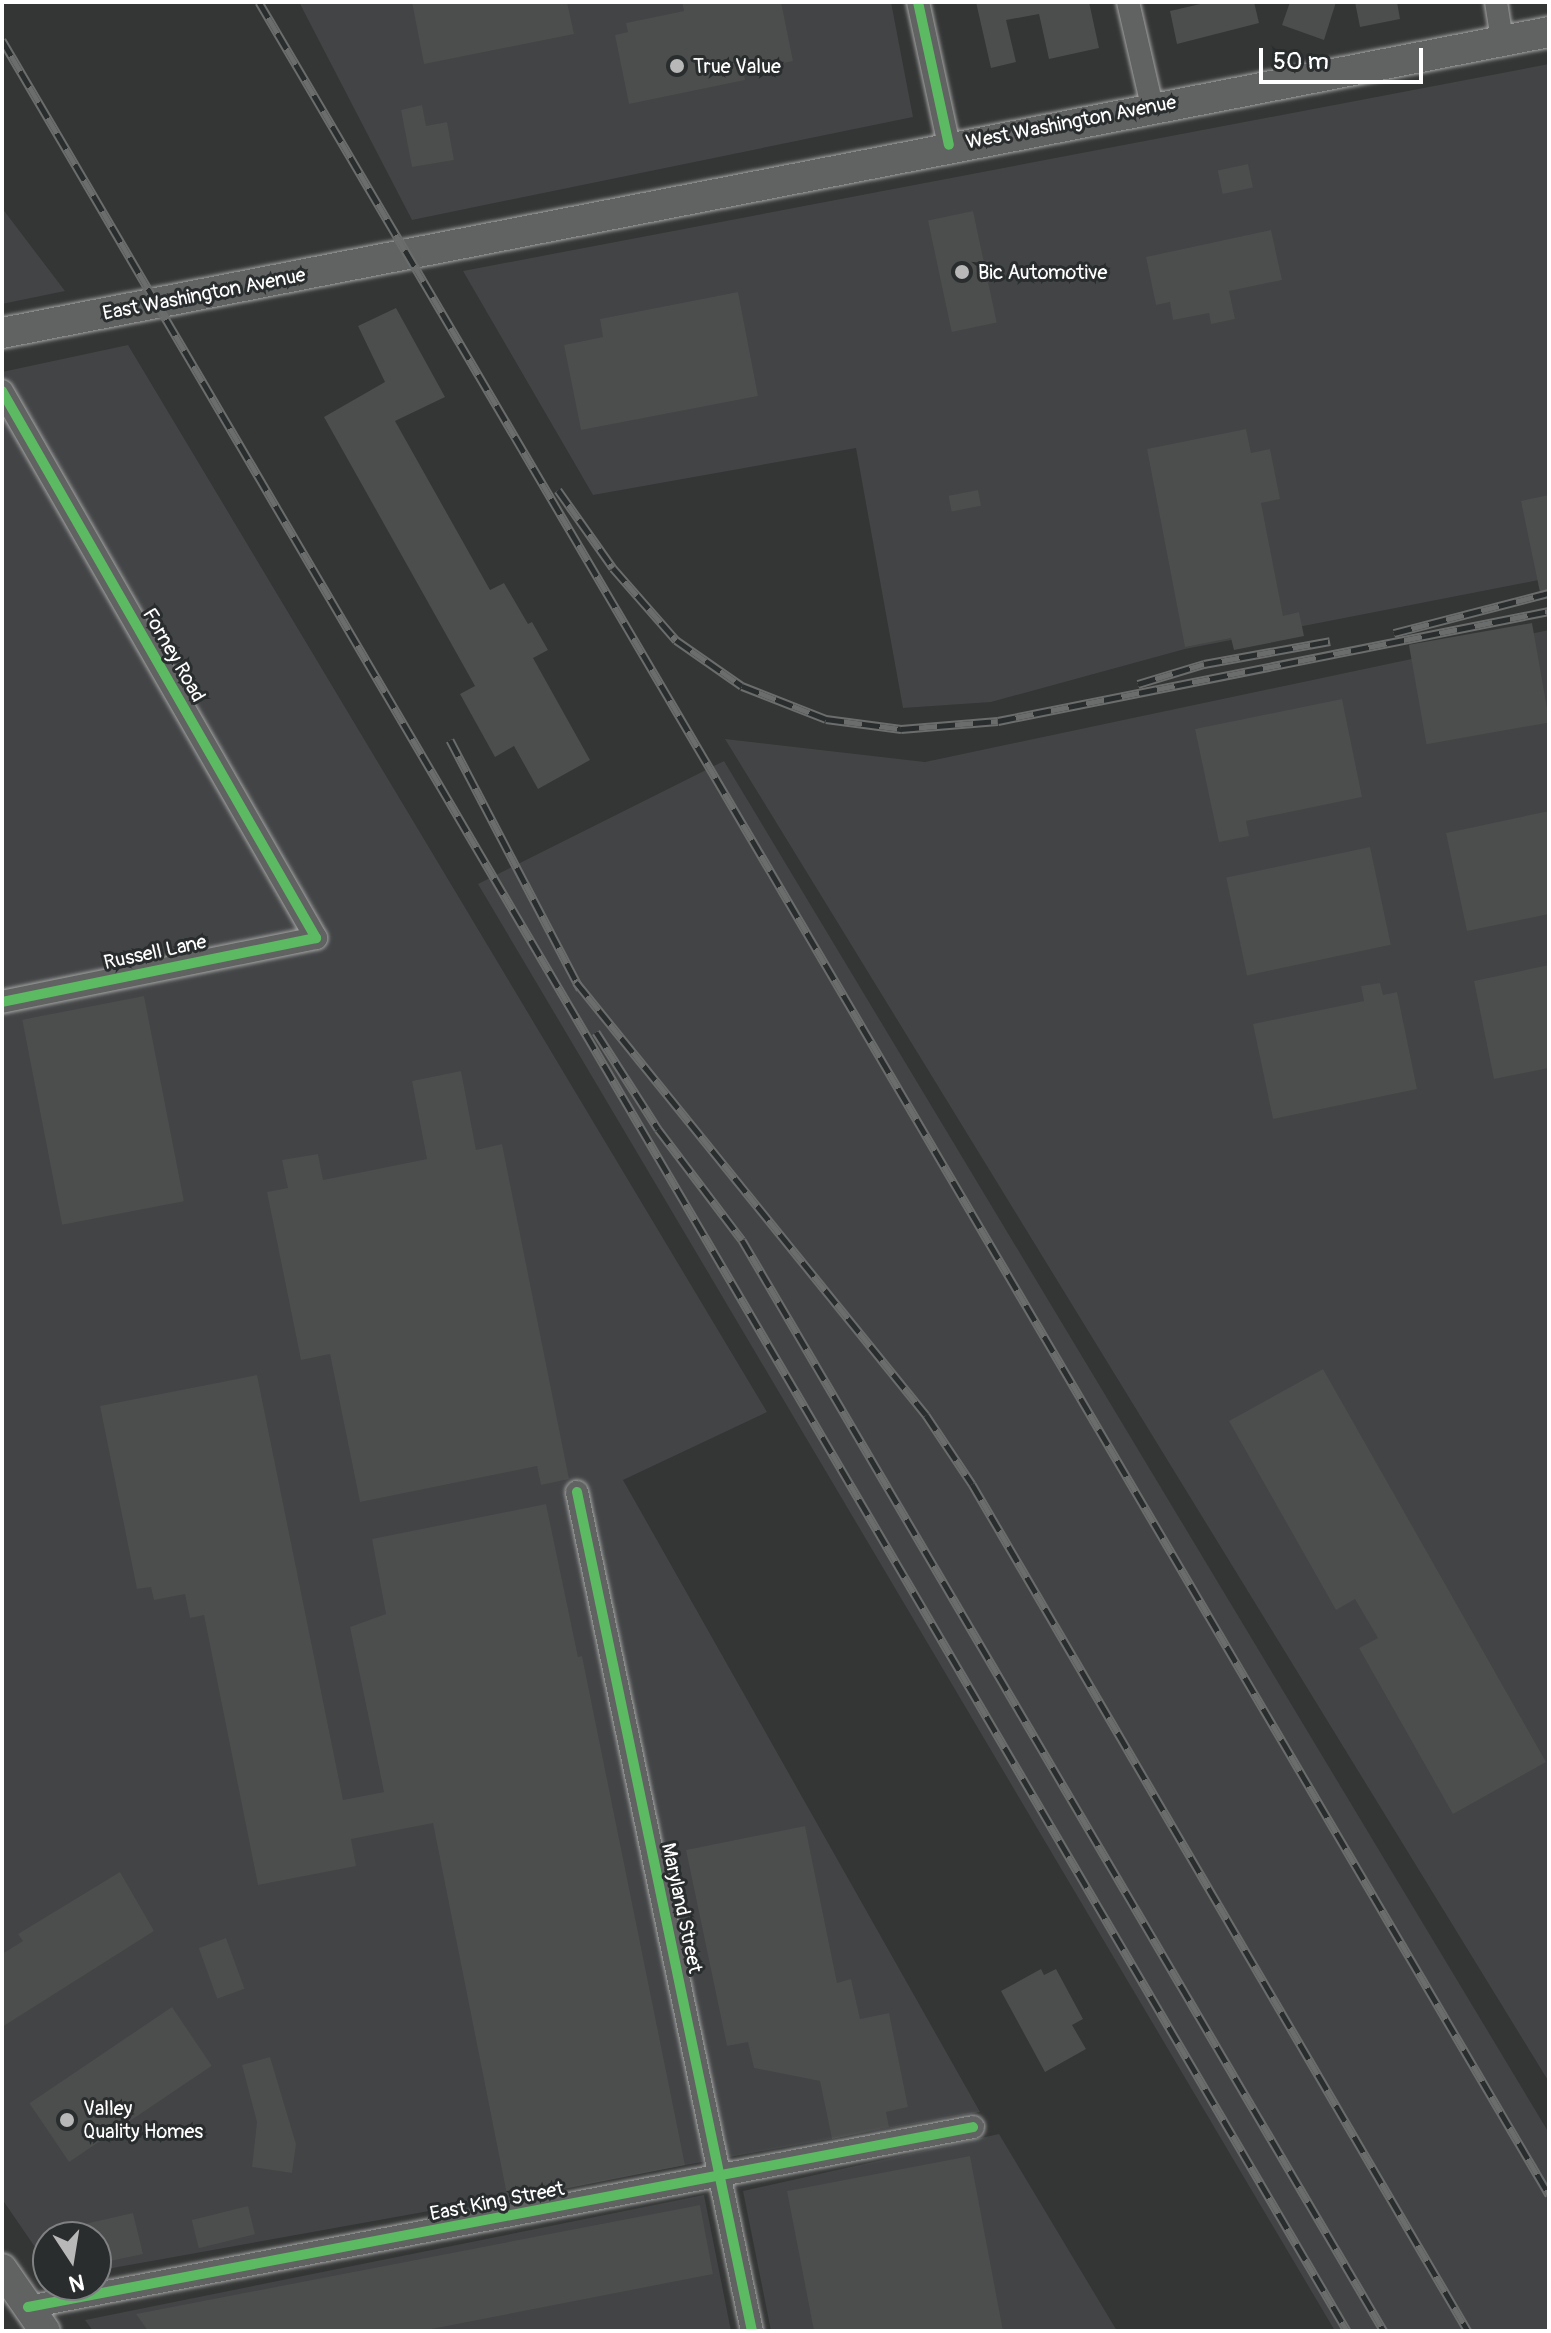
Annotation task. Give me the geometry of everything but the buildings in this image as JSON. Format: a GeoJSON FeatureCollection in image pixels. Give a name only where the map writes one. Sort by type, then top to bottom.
{"type":"FeatureCollection","features":[{"type":"Feature","properties":{"kind":"main road","name":"West Washington Avenue"},"geometry":{"type":"LineString","coordinates":[[405,255],[949,145],[1549,32]]}},
{"type":"Feature","properties":{"kind":"main road","name":"East Washington Avenue"},"geometry":{"type":"LineString","coordinates":[[2,333],[405,255]]}},
{"type":"Feature","properties":{"kind":"main road"},"geometry":{"type":"LineString","coordinates":[[2,2269],[36,2319]]}},
{"type":"Feature","properties":{"kind":"street"},"geometry":{"type":"LineString","coordinates":[[918,2],[949,145]]}},
{"type":"Feature","properties":{"kind":"street"},"geometry":{"type":"LineString","coordinates":[[1128,2],[1152,106]]}},
{"type":"Feature","properties":{"kind":"street"},"geometry":{"type":"LineString","coordinates":[[1496,2],[1502,41]]}},
{"type":"Feature","properties":{"kind":"street","name":"Forney Road"},"geometry":{"type":"LineString","coordinates":[[2,391],[316,938]]}},
{"type":"Feature","properties":{"kind":"street","name":"Russell Lane"},"geometry":{"type":"LineString","coordinates":[[2,1002],[316,938]]}},
{"type":"Feature","properties":{"kind":"street","name":"Maryland Street"},"geometry":{"type":"LineString","coordinates":[[577,1492],[752,2331]]}},
{"type":"Feature","properties":{"kind":"street","name":"East King Street"},"geometry":{"type":"LineString","coordinates":[[36,2319],[973,2127]]}},
{"type":"Feature","properties":{"kind":"shaded area"},"geometry":{"type":"Polygon","coordinates":[[[299,2],[891,2],[913,117],[412,220],[299,2]]]}},
{"type":"Feature","properties":{"kind":"shaded area"},"geometry":{"type":"Polygon","coordinates":[[[1549,64],[1549,578],[1185,649],[991,702],[903,708],[856,448],[593,495],[463,271],[1549,64]]]}},
{"type":"Feature","properties":{"kind":"shaded area"},"geometry":{"type":"Polygon","coordinates":[[[2,208],[65,291],[2,304],[2,208]]]}},
{"type":"Feature","properties":{"kind":"shaded area"},"geometry":{"type":"Polygon","coordinates":[[[128,345],[767,1412],[623,1480],[980,2112],[112,2268],[112,2221],[32,2221],[32,2243],[2,2199],[2,372],[128,345]]]}},
{"type":"Feature","properties":{"kind":"shaded area"},"geometry":{"type":"Polygon","coordinates":[[[1549,630],[1549,2082],[725,739],[925,762],[1549,630]]]}},
{"type":"Feature","properties":{"kind":"shaded area"},"geometry":{"type":"Polygon","coordinates":[[[724,761],[1549,2133],[1549,2331],[1335,2331],[478,884],[724,761]]]}},
{"type":"Feature","properties":{"kind":"shaded area"},"geometry":{"type":"Polygon","coordinates":[[[999,2134],[1117,2331],[771,2331],[743,2191],[999,2134]]]}},
{"type":"Feature","properties":{"kind":"shaded area"},"geometry":{"type":"Polygon","coordinates":[[[704,2195],[731,2331],[93,2331],[85,2320],[704,2195]]]}},
{"type":"Feature","properties":{"kind":"railway"},"geometry":{"type":"LineString","coordinates":[[259,2],[1549,2195]]}},
{"type":"Feature","properties":{"kind":"railway"},"geometry":{"type":"LineString","coordinates":[[2,40],[1347,2331]]}},
{"type":"Feature","properties":{"kind":"railway"},"geometry":{"type":"LineString","coordinates":[[558,490],[613,568],[676,640],[742,686],[826,719],[901,729],[998,721],[1549,611]]}},
{"type":"Feature","properties":{"kind":"railway"},"geometry":{"type":"LineString","coordinates":[[1394,633],[1549,593]]}},
{"type":"Feature","properties":{"kind":"railway"},"geometry":{"type":"LineString","coordinates":[[1138,684],[1204,664],[1330,641]]}},
{"type":"Feature","properties":{"kind":"railway"},"geometry":{"type":"LineString","coordinates":[[450,740],[580,989]]}},
{"type":"Feature","properties":{"kind":"railway"},"geometry":{"type":"LineString","coordinates":[[576,982],[926,1415],[972,1484],[1468,2331]]}},
{"type":"Feature","properties":{"kind":"railway"},"geometry":{"type":"LineString","coordinates":[[596,1032],[658,1129],[742,1240],[1384,2331]]}},
{"type":"Feature","properties":{"kind":"cycle path"},"geometry":{"type":"LineString","coordinates":[[918,2],[949,145]]}},
{"type":"Feature","properties":{"kind":"cycle path"},"geometry":{"type":"LineString","coordinates":[[2,391],[316,938],[2,1002]]}},
{"type":"Feature","properties":{"kind":"cycle path"},"geometry":{"type":"LineString","coordinates":[[577,1492],[752,2331]]}},
{"type":"Feature","properties":{"kind":"cycle path"},"geometry":{"type":"LineString","coordinates":[[28,2307],[973,2127]]}},
{"type":"Feature","properties":{"kind":"place","name":"True Value"},"geometry":{"type":"Point","coordinates":[677,66]}},
{"type":"Feature","properties":{"kind":"place","name":"Bic Automotive"},"geometry":{"type":"Point","coordinates":[962,272]}},
{"type":"Feature","properties":{"kind":"place","name":"Valley Quality Homes"},"geometry":{"type":"Point","coordinates":[67,2120]}}]}
